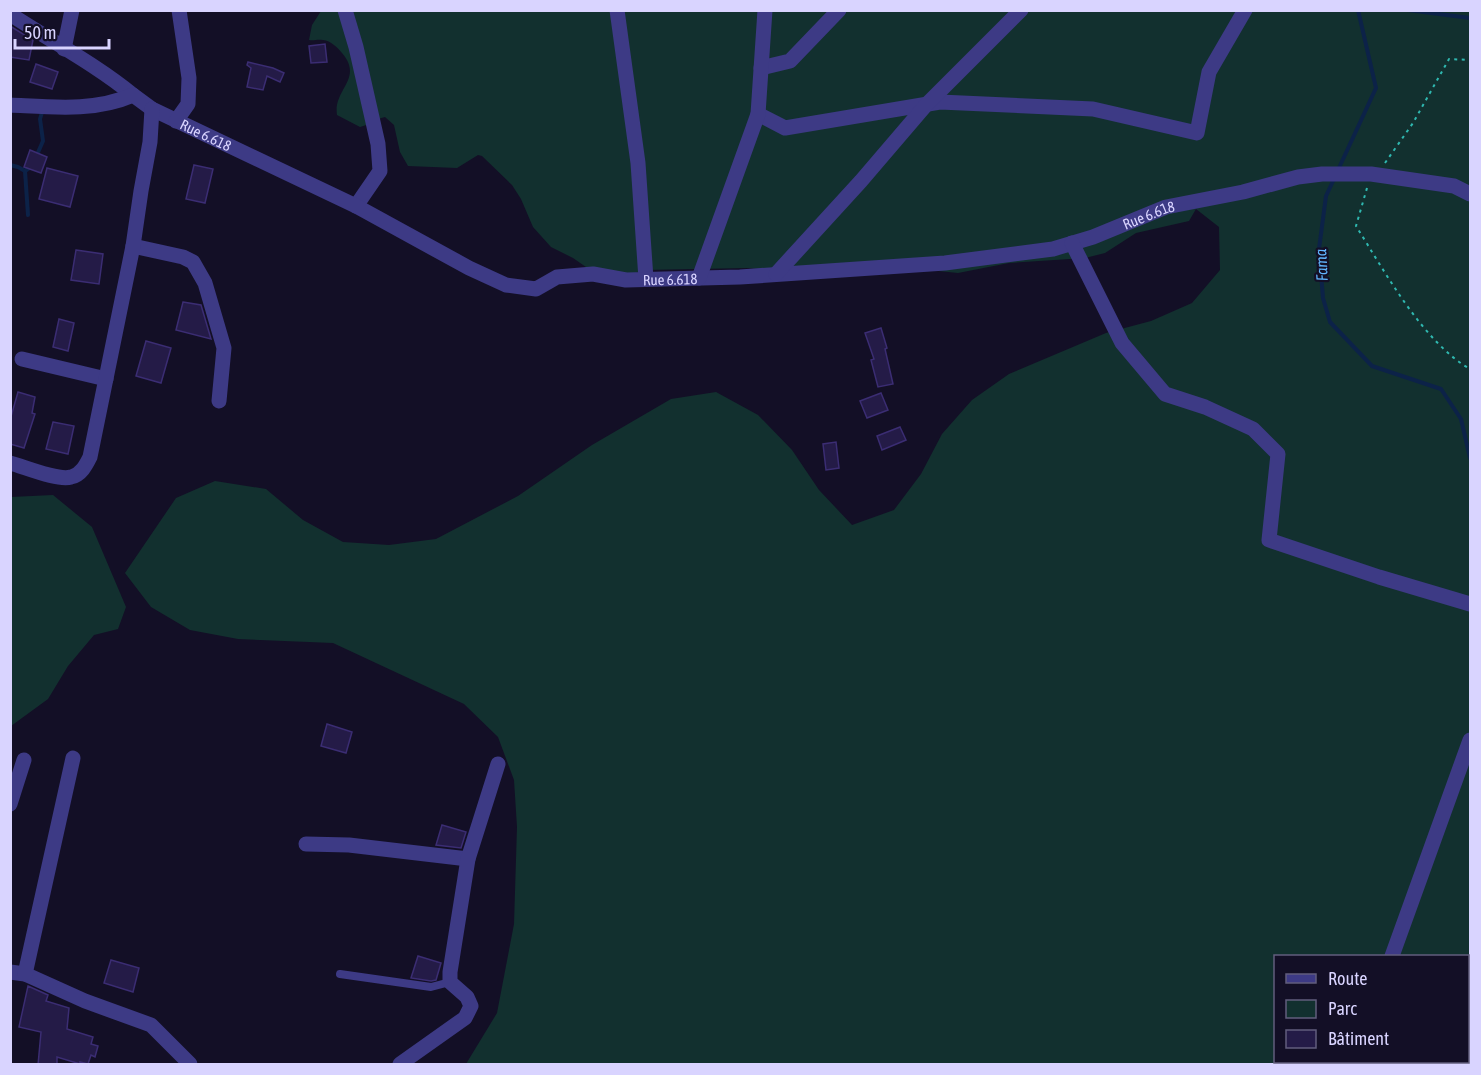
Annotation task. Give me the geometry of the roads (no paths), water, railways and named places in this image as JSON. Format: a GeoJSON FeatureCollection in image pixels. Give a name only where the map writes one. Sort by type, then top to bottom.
{"type":"FeatureCollection","features":[{"type":"Feature","properties":{"kind":"street"},"geometry":{"type":"LineString","coordinates":[[64,49],[72,10]]}},
{"type":"Feature","properties":{"kind":"street"},"geometry":{"type":"LineString","coordinates":[[176,121],[188,104],[189,78],[179,10]]}},
{"type":"Feature","properties":{"kind":"street"},"geometry":{"type":"LineString","coordinates":[[345,10],[356,47],[378,144],[380,171],[356,206]]}},
{"type":"Feature","properties":{"kind":"street"},"geometry":{"type":"LineString","coordinates":[[617,10],[638,163],[646,279]]}},
{"type":"Feature","properties":{"kind":"street"},"geometry":{"type":"LineString","coordinates":[[699,278],[758,114],[765,10]]}},
{"type":"Feature","properties":{"kind":"street"},"geometry":{"type":"LineString","coordinates":[[761,68],[790,61],[838,10]]}},
{"type":"Feature","properties":{"kind":"street"},"geometry":{"type":"LineString","coordinates":[[776,274],[861,181],[926,105],[1022,10]]}},
{"type":"Feature","properties":{"kind":"street"},"geometry":{"type":"LineString","coordinates":[[758,114],[785,128],[940,102],[1093,110],[1197,133],[1209,72],[1245,10]]}},
{"type":"Feature","properties":{"kind":"street","name":"Rue 6.618"},"geometry":{"type":"LineString","coordinates":[[10,14],[107,74],[152,109],[356,206],[506,285],[536,289],[557,277],[593,274],[626,280],[776,274],[945,263],[1053,249],[1093,237],[1166,207],[1244,192],[1298,177],[1322,174],[1371,174],[1454,186],[1470,195]]}},
{"type":"Feature","properties":{"kind":"street"},"geometry":{"type":"LineString","coordinates":[[10,105],[59,107],[98,105],[114,103],[133,95]]}},
{"type":"Feature","properties":{"kind":"street"},"geometry":{"type":"LineString","coordinates":[[10,463],[62,477],[72,477],[84,469],[90,457],[133,246],[150,142],[152,109]]}},
{"type":"Feature","properties":{"kind":"street"},"geometry":{"type":"LineString","coordinates":[[1072,243],[1122,343],[1166,394],[1205,407],[1252,429],[1278,454],[1269,540],[1379,577],[1470,604]]}},
{"type":"Feature","properties":{"kind":"street"},"geometry":{"type":"LineString","coordinates":[[133,246],[183,257],[193,262],[205,283],[224,348],[219,401]]}},
{"type":"Feature","properties":{"kind":"street"},"geometry":{"type":"LineString","coordinates":[[22,359],[106,379]]}},
{"type":"Feature","properties":{"kind":"street"},"geometry":{"type":"LineString","coordinates":[[1393,955],[1451,800],[1470,740]]}},
{"type":"Feature","properties":{"kind":"street"},"geometry":{"type":"LineString","coordinates":[[73,758],[18,973],[151,1025],[190,1065]]}},
{"type":"Feature","properties":{"kind":"street"},"geometry":{"type":"LineString","coordinates":[[10,804],[24,760]]}},
{"type":"Feature","properties":{"kind":"street"},"geometry":{"type":"LineString","coordinates":[[399,1065],[465,1018],[471,1006],[467,997],[450,982],[468,860],[498,765]]}},
{"type":"Feature","properties":{"kind":"street"},"geometry":{"type":"LineString","coordinates":[[306,844],[350,845],[468,860]]}},
{"type":"Feature","properties":{"kind":"lane"},"geometry":{"type":"LineString","coordinates":[[340,974],[431,987],[450,982]]}},
{"type":"Feature","properties":{"kind":"waterway","name":"Fama"},"geometry":{"type":"LineString","coordinates":[[1338,170],[1376,88],[1358,10]]}},
{"type":"Feature","properties":{"kind":"waterway","name":"Fama"},"geometry":{"type":"LineString","coordinates":[[1408,10],[1470,18]]}},
{"type":"Feature","properties":{"kind":"waterway"},"geometry":{"type":"LineString","coordinates":[[36,157],[43,141],[40,119],[43,109]]}},
{"type":"Feature","properties":{"kind":"waterway"},"geometry":{"type":"LineString","coordinates":[[10,165],[25,171]]}},
{"type":"Feature","properties":{"kind":"waterway"},"geometry":{"type":"LineString","coordinates":[[25,171],[32,166]]}},
{"type":"Feature","properties":{"kind":"waterway"},"geometry":{"type":"LineString","coordinates":[[25,171],[28,215]]}},
{"type":"Feature","properties":{"kind":"waterway","name":"Fama"},"geometry":{"type":"LineString","coordinates":[[1334,179],[1326,196],[1319,249],[1323,298],[1330,322],[1372,366],[1441,389],[1461,419],[1470,458]]}}]}
